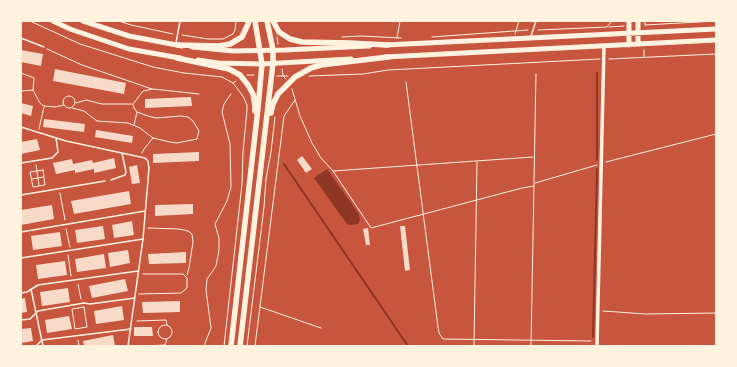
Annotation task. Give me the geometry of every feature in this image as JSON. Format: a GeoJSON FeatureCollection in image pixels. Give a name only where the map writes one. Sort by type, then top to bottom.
{"type":"FeatureCollection","features":[{"type":"Feature","properties":{"kind":"main road"},"geometry":{"type":"LineString","coordinates":[[53,21],[70,30],[129,49],[229,69],[240,75],[253,94],[255,106],[250,181]]}},
{"type":"Feature","properties":{"kind":"main road"},"geometry":{"type":"LineString","coordinates":[[83,21],[129,36],[201,49],[233,51],[260,51],[716,29]]}},
{"type":"Feature","properties":{"kind":"main road"},"geometry":{"type":"LineString","coordinates":[[177,45],[219,46],[230,44],[242,37],[249,21]]}},
{"type":"Feature","properties":{"kind":"main road"},"geometry":{"type":"LineString","coordinates":[[231,346],[262,64],[255,21]]}},
{"type":"Feature","properties":{"kind":"main road"},"geometry":{"type":"LineString","coordinates":[[240,346],[273,63],[273,50],[268,21]]}},
{"type":"Feature","properties":{"kind":"main road"},"geometry":{"type":"LineString","coordinates":[[273,21],[279,32],[290,39],[302,42],[388,45]]}},
{"type":"Feature","properties":{"kind":"main road"},"geometry":{"type":"LineString","coordinates":[[629,23],[629,45]]}},
{"type":"Feature","properties":{"kind":"main road"},"geometry":{"type":"LineString","coordinates":[[638,23],[638,44]]}},
{"type":"Feature","properties":{"kind":"main road"},"geometry":{"type":"LineString","coordinates":[[177,58],[218,63],[262,64],[716,40]]}},
{"type":"Feature","properties":{"kind":"main road"},"geometry":{"type":"LineString","coordinates":[[260,183],[273,104],[278,94],[295,77],[311,68],[321,65],[388,57]]}},
{"type":"Feature","properties":{"kind":"street"},"geometry":{"type":"LineString","coordinates":[[597,344],[604,46]]}},
{"type":"Feature","properties":{"kind":"lane"},"geometry":{"type":"LineString","coordinates":[[177,45],[180,21]]}},
{"type":"Feature","properties":{"kind":"lane"},"geometry":{"type":"LineString","coordinates":[[531,38],[536,21]]}},
{"type":"Feature","properties":{"kind":"lane"},"geometry":{"type":"LineString","coordinates":[[21,38],[44,47]]}},
{"type":"Feature","properties":{"kind":"lane"},"geometry":{"type":"LineString","coordinates":[[21,127],[56,138],[145,158],[148,161],[149,168],[143,239],[128,346]]}},
{"type":"Feature","properties":{"kind":"lane"},"geometry":{"type":"LineString","coordinates":[[21,163],[52,158],[58,152],[56,138]]}},
{"type":"Feature","properties":{"kind":"lane"},"geometry":{"type":"LineString","coordinates":[[111,180],[125,175],[126,172],[122,153]]}},
{"type":"Feature","properties":{"kind":"lane"},"geometry":{"type":"LineString","coordinates":[[21,195],[105,181]]}},
{"type":"Feature","properties":{"kind":"lane"},"geometry":{"type":"LineString","coordinates":[[21,232],[145,211]]}},
{"type":"Feature","properties":{"kind":"lane"},"geometry":{"type":"LineString","coordinates":[[21,258],[143,239]]}},
{"type":"Feature","properties":{"kind":"lane"},"geometry":{"type":"LineString","coordinates":[[21,293],[27,292],[38,285],[139,272]]}},
{"type":"Feature","properties":{"kind":"lane"},"geometry":{"type":"LineString","coordinates":[[31,289],[43,346]]}},
{"type":"Feature","properties":{"kind":"lane"},"geometry":{"type":"LineString","coordinates":[[21,320],[30,319],[38,311],[135,298]]}},
{"type":"Feature","properties":{"kind":"lane"},"geometry":{"type":"LineString","coordinates":[[36,346],[42,340],[131,329]]}},
{"type":"Feature","properties":{"kind":"path"},"geometry":{"type":"LineString","coordinates":[[30,21],[80,44],[153,67],[184,73],[222,77],[233,83],[243,96],[247,105],[247,110],[242,184],[224,346]]}},
{"type":"Feature","properties":{"kind":"path"},"geometry":{"type":"LineString","coordinates":[[396,38],[400,21]]}},
{"type":"Feature","properties":{"kind":"path"},"geometry":{"type":"LineString","coordinates":[[514,39],[519,21]]}},
{"type":"Feature","properties":{"kind":"path"},"geometry":{"type":"LineString","coordinates":[[607,27],[612,21]]}},
{"type":"Feature","properties":{"kind":"path"},"geometry":{"type":"LineString","coordinates":[[638,23],[716,21]]}},
{"type":"Feature","properties":{"kind":"path"},"geometry":{"type":"LineString","coordinates":[[430,37],[607,27],[629,23]]}},
{"type":"Feature","properties":{"kind":"path"},"geometry":{"type":"LineString","coordinates":[[340,37],[361,36],[402,38]]}},
{"type":"Feature","properties":{"kind":"path"},"geometry":{"type":"LineString","coordinates":[[44,47],[82,65],[152,89],[199,94]]}},
{"type":"Feature","properties":{"kind":"path"},"geometry":{"type":"LineString","coordinates":[[307,77],[363,74],[393,69],[716,54]]}},
{"type":"Feature","properties":{"kind":"path"},"geometry":{"type":"LineString","coordinates":[[21,73],[34,78],[33,90],[40,103],[44,106],[55,107],[64,105],[67,108],[84,111],[96,121],[134,125],[153,138],[170,142],[197,139],[199,131],[193,121],[188,117],[181,116],[156,118],[137,112],[133,104]]}},
{"type":"Feature","properties":{"kind":"path"},"geometry":{"type":"LineString","coordinates":[[531,346],[536,74]]}},
{"type":"Feature","properties":{"kind":"path"},"geometry":{"type":"LineString","coordinates":[[280,76],[295,77]]}},
{"type":"Feature","properties":{"kind":"path"},"geometry":{"type":"LineString","coordinates":[[406,82],[422,214],[439,333],[443,339],[531,340],[597,344]]}},
{"type":"Feature","properties":{"kind":"path"},"geometry":{"type":"LineString","coordinates":[[292,86],[290,88],[293,90],[300,116],[312,143],[321,158],[333,171],[371,228],[534,186]]}},
{"type":"Feature","properties":{"kind":"path"},"geometry":{"type":"LineString","coordinates":[[133,104],[143,91],[152,89]]}},
{"type":"Feature","properties":{"kind":"path"},"geometry":{"type":"LineString","coordinates":[[21,91],[33,90]]}},
{"type":"Feature","properties":{"kind":"path"},"geometry":{"type":"LineString","coordinates":[[204,346],[211,328],[206,290],[207,279],[216,266],[219,250],[215,224],[227,201],[232,187],[230,144],[222,112],[224,104],[231,94]]}},
{"type":"Feature","properties":{"kind":"path"},"geometry":{"type":"LineString","coordinates":[[64,105],[64,99],[68,96],[74,97],[76,103]]}},
{"type":"Feature","properties":{"kind":"path"},"geometry":{"type":"LineString","coordinates":[[255,346],[284,116],[296,99]]}},
{"type":"Feature","properties":{"kind":"path"},"geometry":{"type":"LineString","coordinates":[[72,108],[76,103],[86,100],[102,104],[133,104]]}},
{"type":"Feature","properties":{"kind":"path"},"geometry":{"type":"LineString","coordinates":[[38,132],[44,106]]}},
{"type":"Feature","properties":{"kind":"path"},"geometry":{"type":"LineString","coordinates":[[134,125],[137,112]]}},
{"type":"Feature","properties":{"kind":"path"},"geometry":{"type":"LineString","coordinates":[[247,346],[275,114]]}},
{"type":"Feature","properties":{"kind":"path"},"geometry":{"type":"LineString","coordinates":[[534,183],[601,163],[716,134]]}},
{"type":"Feature","properties":{"kind":"path"},"geometry":{"type":"LineString","coordinates":[[140,157],[144,149],[153,138]]}},
{"type":"Feature","properties":{"kind":"path"},"geometry":{"type":"LineString","coordinates":[[333,171],[535,157]]}},
{"type":"Feature","properties":{"kind":"path"},"geometry":{"type":"LineString","coordinates":[[35,160],[39,186]]}},
{"type":"Feature","properties":{"kind":"path"},"geometry":{"type":"LineString","coordinates":[[474,346],[477,161]]}},
{"type":"Feature","properties":{"kind":"path"},"geometry":{"type":"LineString","coordinates":[[42,170],[45,185],[33,187],[30,172],[37,171],[42,170]]}},
{"type":"Feature","properties":{"kind":"path"},"geometry":{"type":"LineString","coordinates":[[31,179],[44,177]]}},
{"type":"Feature","properties":{"kind":"path"},"geometry":{"type":"LineString","coordinates":[[60,189],[71,250]]}},
{"type":"Feature","properties":{"kind":"path"},"geometry":{"type":"LineString","coordinates":[[136,295],[180,293],[187,288],[188,281],[186,276],[190,268],[193,242],[192,234],[188,231],[180,229],[144,227]]}},
{"type":"Feature","properties":{"kind":"path"},"geometry":{"type":"LineString","coordinates":[[67,251],[72,280]]}},
{"type":"Feature","properties":{"kind":"path"},"geometry":{"type":"LineString","coordinates":[[139,272],[183,274],[186,276]]}},
{"type":"Feature","properties":{"kind":"path"},"geometry":{"type":"LineString","coordinates":[[77,280],[82,304]]}},
{"type":"Feature","properties":{"kind":"path"},"geometry":{"type":"LineString","coordinates":[[84,307],[87,328],[75,329],[72,309],[84,307]]}},
{"type":"Feature","properties":{"kind":"path"},"geometry":{"type":"LineString","coordinates":[[260,307],[321,328]]}},
{"type":"Feature","properties":{"kind":"path"},"geometry":{"type":"LineString","coordinates":[[598,310],[646,314],[716,313]]}},
{"type":"Feature","properties":{"kind":"path"},"geometry":{"type":"LineString","coordinates":[[132,321],[166,320],[167,326],[171,328],[172,332],[167,338],[165,345],[145,346]]}},
{"type":"Feature","properties":{"kind":"path"},"geometry":{"type":"LineString","coordinates":[[167,326],[161,327],[159,331],[160,337],[167,338]]}},
{"type":"Feature","properties":{"kind":"path"},"geometry":{"type":"LineString","coordinates":[[77,335],[79,346]]}},
{"type":"Feature","properties":{"kind":"shaded area"},"geometry":{"type":"Polygon","coordinates":[[[327,169],[359,214],[360,220],[358,224],[347,224],[314,178],[327,169]]]}},
{"type":"Feature","properties":{"kind":"building"},"geometry":{"type":"Polygon","coordinates":[[[21,50],[43,54],[41,66],[21,62],[21,50]]]}},
{"type":"Feature","properties":{"kind":"building"},"geometry":{"type":"Polygon","coordinates":[[[55,69],[126,83],[124,94],[53,81],[55,69]]]}},
{"type":"Feature","properties":{"kind":"building"},"geometry":{"type":"Polygon","coordinates":[[[191,97],[192,106],[145,108],[145,99],[191,97]]]}},
{"type":"Feature","properties":{"kind":"building"},"geometry":{"type":"Polygon","coordinates":[[[21,103],[33,106],[31,116],[21,113],[21,103]]]}},
{"type":"Feature","properties":{"kind":"building"},"geometry":{"type":"Polygon","coordinates":[[[44,119],[85,124],[84,132],[43,127],[44,119]]]}},
{"type":"Feature","properties":{"kind":"building"},"geometry":{"type":"Polygon","coordinates":[[[96,130],[133,136],[132,143],[95,137],[96,130]]]}},
{"type":"Feature","properties":{"kind":"building"},"geometry":{"type":"Polygon","coordinates":[[[37,139],[40,150],[21,154],[21,142],[37,139]]]}},
{"type":"Feature","properties":{"kind":"building"},"geometry":{"type":"Polygon","coordinates":[[[199,152],[199,161],[153,163],[153,154],[199,152]]]}},
{"type":"Feature","properties":{"kind":"building"},"geometry":{"type":"Polygon","coordinates":[[[302,156],[312,169],[306,173],[297,160],[302,156]]]}},
{"type":"Feature","properties":{"kind":"building"},"geometry":{"type":"Polygon","coordinates":[[[114,158],[116,168],[94,173],[94,169],[75,173],[75,170],[56,174],[53,163],[72,159],[73,164],[92,160],[93,163],[114,158]]]}},
{"type":"Feature","properties":{"kind":"building"},"geometry":{"type":"Polygon","coordinates":[[[137,165],[140,183],[132,184],[129,167],[137,165]]]}},
{"type":"Feature","properties":{"kind":"building"},"geometry":{"type":"Polygon","coordinates":[[[129,191],[131,204],[74,214],[71,201],[129,191]]]}},
{"type":"Feature","properties":{"kind":"building"},"geometry":{"type":"Polygon","coordinates":[[[193,204],[193,214],[155,216],[155,205],[193,204]]]}},
{"type":"Feature","properties":{"kind":"building"},"geometry":{"type":"Polygon","coordinates":[[[52,205],[54,219],[21,225],[21,210],[52,205]]]}},
{"type":"Feature","properties":{"kind":"building"},"geometry":{"type":"Polygon","coordinates":[[[132,221],[134,235],[114,238],[112,225],[132,221]]]}},
{"type":"Feature","properties":{"kind":"building"},"geometry":{"type":"Polygon","coordinates":[[[103,226],[105,239],[77,243],[75,230],[103,226]]]}},
{"type":"Feature","properties":{"kind":"building"},"geometry":{"type":"Polygon","coordinates":[[[400,226],[405,226],[410,270],[405,271],[400,226]]]}},
{"type":"Feature","properties":{"kind":"building"},"geometry":{"type":"Polygon","coordinates":[[[368,228],[370,245],[366,245],[363,229],[368,228]]]}},
{"type":"Feature","properties":{"kind":"building"},"geometry":{"type":"Polygon","coordinates":[[[60,232],[62,246],[33,250],[31,236],[60,232]]]}},
{"type":"Feature","properties":{"kind":"building"},"geometry":{"type":"Polygon","coordinates":[[[128,250],[130,263],[110,267],[108,253],[128,250]]]}},
{"type":"Feature","properties":{"kind":"building"},"geometry":{"type":"Polygon","coordinates":[[[186,252],[186,263],[149,264],[148,254],[186,252]]]}},
{"type":"Feature","properties":{"kind":"building"},"geometry":{"type":"Polygon","coordinates":[[[104,254],[106,268],[77,272],[75,259],[104,254]]]}},
{"type":"Feature","properties":{"kind":"building"},"geometry":{"type":"Polygon","coordinates":[[[65,261],[67,275],[38,279],[36,265],[65,261]]]}},
{"type":"Feature","properties":{"kind":"building"},"geometry":{"type":"Polygon","coordinates":[[[125,279],[128,291],[92,298],[89,286],[125,279]]]}},
{"type":"Feature","properties":{"kind":"building"},"geometry":{"type":"Polygon","coordinates":[[[68,288],[70,302],[42,306],[40,292],[68,288]]]}},
{"type":"Feature","properties":{"kind":"building"},"geometry":{"type":"Polygon","coordinates":[[[25,298],[27,312],[21,313],[21,299],[25,298]]]}},
{"type":"Feature","properties":{"kind":"building"},"geometry":{"type":"Polygon","coordinates":[[[180,301],[180,312],[143,313],[142,302],[180,301]]]}},
{"type":"Feature","properties":{"kind":"building"},"geometry":{"type":"Polygon","coordinates":[[[122,306],[124,320],[96,324],[94,311],[122,306]]]}},
{"type":"Feature","properties":{"kind":"building"},"geometry":{"type":"Polygon","coordinates":[[[69,316],[72,329],[47,333],[45,320],[69,316]]]}},
{"type":"Feature","properties":{"kind":"building"},"geometry":{"type":"Polygon","coordinates":[[[134,327],[152,327],[153,336],[134,336],[134,327]]]}},
{"type":"Feature","properties":{"kind":"building"},"geometry":{"type":"Polygon","coordinates":[[[31,328],[33,341],[21,343],[21,329],[31,328]]]}},
{"type":"Feature","properties":{"kind":"building"},"geometry":{"type":"Polygon","coordinates":[[[113,335],[115,346],[84,346],[83,341],[113,335]]]}},
{"type":"Feature","properties":{"kind":"waterway"},"geometry":{"type":"LineString","coordinates":[[597,73],[597,160]]}},
{"type":"Feature","properties":{"kind":"waterway"},"geometry":{"type":"LineString","coordinates":[[284,164],[408,346]]}},
{"type":"Feature","properties":{"kind":"waterway"},"geometry":{"type":"LineString","coordinates":[[593,337],[597,169]]}}]}
